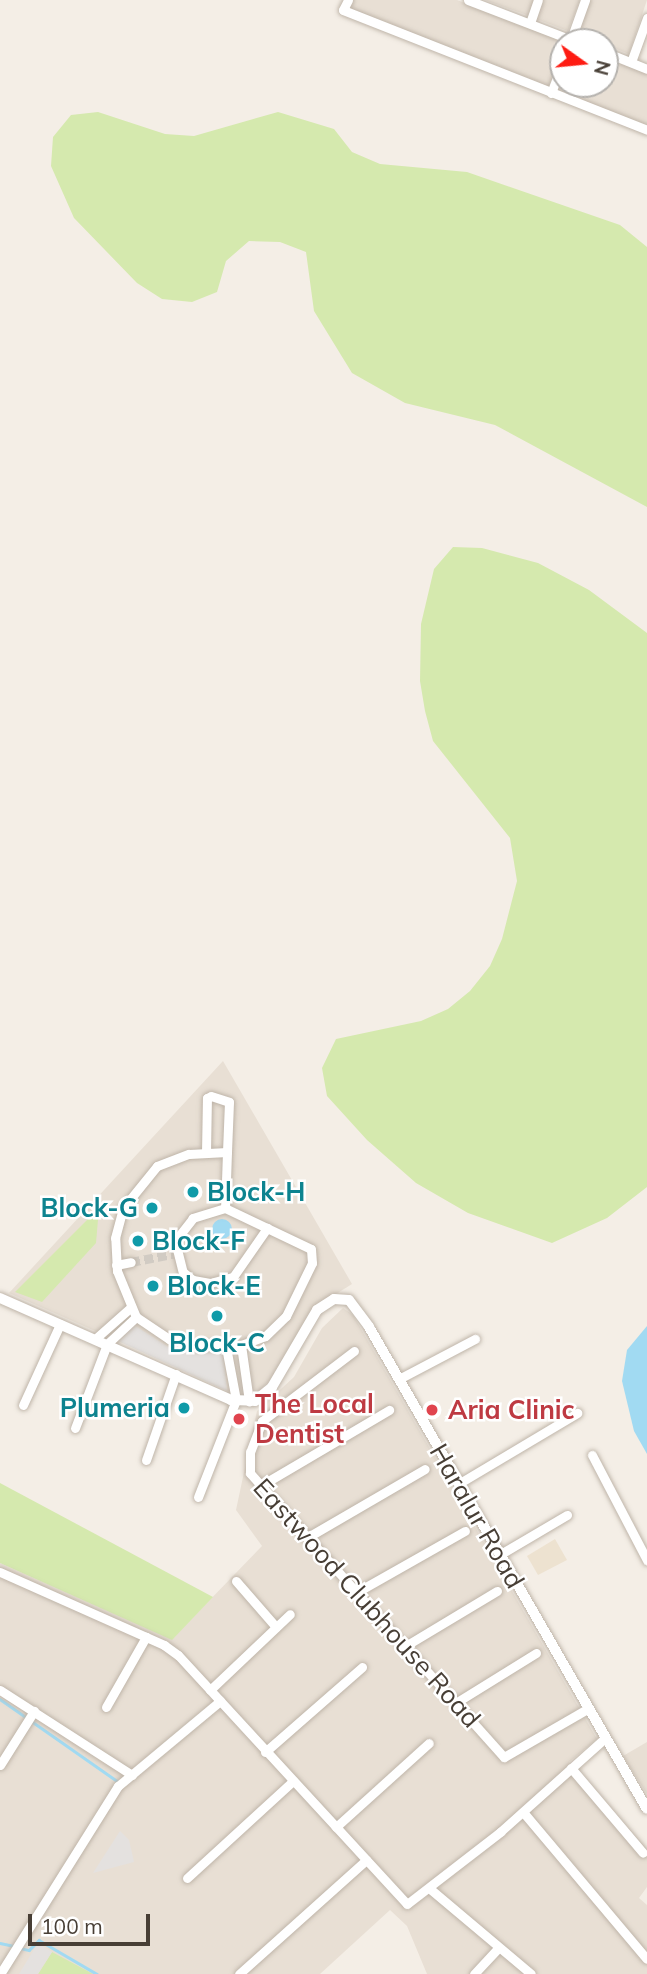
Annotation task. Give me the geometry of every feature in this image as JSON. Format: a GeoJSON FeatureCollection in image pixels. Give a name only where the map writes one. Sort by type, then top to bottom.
{"type":"FeatureCollection","features":[{"type":"Feature","properties":{"kind":"street"},"geometry":{"type":"LineString","coordinates":[[348,0],[343,10],[549,92]]}},
{"type":"Feature","properties":{"kind":"street"},"geometry":{"type":"LineString","coordinates":[[530,23],[538,0]]}},
{"type":"Feature","properties":{"kind":"street"},"geometry":{"type":"LineString","coordinates":[[577,28],[585,0]]}},
{"type":"Feature","properties":{"kind":"street"},"geometry":{"type":"LineString","coordinates":[[475,1],[549,31]]}},
{"type":"Feature","properties":{"kind":"street"},"geometry":{"type":"LineString","coordinates":[[631,62],[646,23]]}},
{"type":"Feature","properties":{"kind":"street"},"geometry":{"type":"LineString","coordinates":[[619,57],[647,69]]}},
{"type":"Feature","properties":{"kind":"street"},"geometry":{"type":"LineString","coordinates":[[564,98],[647,130]]}},
{"type":"Feature","properties":{"kind":"street"},"geometry":{"type":"LineString","coordinates":[[206,1153],[207,1098],[211,1096],[229,1102],[225,1208]]}},
{"type":"Feature","properties":{"kind":"street"},"geometry":{"type":"LineString","coordinates":[[227,1152],[176,1157],[157,1166],[138,1184],[122,1208],[115,1238],[116,1265],[130,1308],[136,1317],[169,1339],[193,1346],[226,1347],[265,1336],[286,1316],[312,1263],[311,1249],[267,1228],[225,1208],[204,1213],[181,1229],[175,1241],[174,1254],[183,1272],[194,1280],[222,1282],[233,1277],[267,1228]]}},
{"type":"Feature","properties":{"kind":"street"},"geometry":{"type":"LineString","coordinates":[[116,1265],[131,1262]]}},
{"type":"Feature","properties":{"kind":"street"},"geometry":{"type":"LineString","coordinates":[[0,1298],[236,1400],[249,1401],[240,1345]]}},
{"type":"Feature","properties":{"kind":"street","name":"Haralur Road"},"geometry":{"type":"LineString","coordinates":[[249,1401],[272,1387],[317,1310],[334,1299],[349,1300],[399,1379],[604,1739],[647,1809]]}},
{"type":"Feature","properties":{"kind":"street"},"geometry":{"type":"LineString","coordinates":[[95,1339],[130,1308]]}},
{"type":"Feature","properties":{"kind":"street"},"geometry":{"type":"LineString","coordinates":[[75,1429],[107,1345],[136,1317]]}},
{"type":"Feature","properties":{"kind":"street"},"geometry":{"type":"LineString","coordinates":[[23,1405],[60,1324]]}},
{"type":"Feature","properties":{"kind":"street"},"geometry":{"type":"LineString","coordinates":[[399,1379],[475,1339]]}},
{"type":"Feature","properties":{"kind":"street"},"geometry":{"type":"LineString","coordinates":[[198,1497],[236,1400],[226,1347]]}},
{"type":"Feature","properties":{"kind":"street","name":"Eastwood Clubhouse Road"},"geometry":{"type":"LineString","coordinates":[[354,1351],[262,1421],[250,1452],[250,1473],[408,1645],[504,1757],[587,1709]]}},
{"type":"Feature","properties":{"kind":"street"},"geometry":{"type":"LineString","coordinates":[[146,1460],[176,1374]]}},
{"type":"Feature","properties":{"kind":"street"},"geometry":{"type":"LineString","coordinates":[[260,1486],[388,1410]]}},
{"type":"Feature","properties":{"kind":"street"},"geometry":{"type":"LineString","coordinates":[[458,1484],[577,1413]]}},
{"type":"Feature","properties":{"kind":"street"},"geometry":{"type":"LineString","coordinates":[[592,1455],[646,1555]]}},
{"type":"Feature","properties":{"kind":"street"},"geometry":{"type":"LineString","coordinates":[[308,1537],[425,1469]]}},
{"type":"Feature","properties":{"kind":"street"},"geometry":{"type":"LineString","coordinates":[[499,1555],[566,1514]]}},
{"type":"Feature","properties":{"kind":"street"},"geometry":{"type":"LineString","coordinates":[[357,1592],[465,1531]]}},
{"type":"Feature","properties":{"kind":"street"},"geometry":{"type":"LineString","coordinates":[[0,1572],[178,1654],[407,1904],[523,1812],[604,1739]]}},
{"type":"Feature","properties":{"kind":"street"},"geometry":{"type":"LineString","coordinates":[[236,1581],[276,1627]]}},
{"type":"Feature","properties":{"kind":"street"},"geometry":{"type":"LineString","coordinates":[[408,1645],[497,1591]]}},
{"type":"Feature","properties":{"kind":"street"},"geometry":{"type":"LineString","coordinates":[[210,1689],[290,1614]]}},
{"type":"Feature","properties":{"kind":"street"},"geometry":{"type":"LineString","coordinates":[[106,1707],[146,1637]]}},
{"type":"Feature","properties":{"kind":"street"},"geometry":{"type":"LineString","coordinates":[[457,1702],[536,1653]]}},
{"type":"Feature","properties":{"kind":"street"},"geometry":{"type":"LineString","coordinates":[[265,1752],[362,1667]]}},
{"type":"Feature","properties":{"kind":"street"},"geometry":{"type":"LineString","coordinates":[[0,1690],[31,1717],[132,1775]]}},
{"type":"Feature","properties":{"kind":"street"},"geometry":{"type":"LineString","coordinates":[[0,1974],[118,1786],[220,1701]]}},
{"type":"Feature","properties":{"kind":"street"},"geometry":{"type":"LineString","coordinates":[[0,1765],[31,1717]]}},
{"type":"Feature","properties":{"kind":"street"},"geometry":{"type":"LineString","coordinates":[[337,1827],[429,1743]]}},
{"type":"Feature","properties":{"kind":"street"},"geometry":{"type":"LineString","coordinates":[[571,1768],[643,1853]]}},
{"type":"Feature","properties":{"kind":"street"},"geometry":{"type":"LineString","coordinates":[[187,1878],[293,1781]]}},
{"type":"Feature","properties":{"kind":"street"},"geometry":{"type":"LineString","coordinates":[[523,1812],[647,1959]]}},
{"type":"Feature","properties":{"kind":"street"},"geometry":{"type":"LineString","coordinates":[[239,1974],[366,1860]]}},
{"type":"Feature","properties":{"kind":"street"},"geometry":{"type":"LineString","coordinates":[[429,1888],[531,1974]]}},
{"type":"Feature","properties":{"kind":"street"},"geometry":{"type":"LineString","coordinates":[[474,1974],[498,1948]]}},
{"type":"Feature","properties":{"kind":"shaded area"},"geometry":{"type":"Polygon","coordinates":[[[352,0],[457,0],[549,34],[548,89],[348,8],[352,0]]]}},
{"type":"Feature","properties":{"kind":"shaded area"},"geometry":{"type":"Polygon","coordinates":[[[485,0],[536,0],[530,16],[485,0]]]}},
{"type":"Feature","properties":{"kind":"shaded area"},"geometry":{"type":"Polygon","coordinates":[[[541,0],[580,0],[569,28],[560,28],[534,18],[541,0]]]}},
{"type":"Feature","properties":{"kind":"shaded area"},"geometry":{"type":"Polygon","coordinates":[[[590,0],[647,0],[629,54],[619,50],[619,28],[579,28],[590,0]]]}},
{"type":"Feature","properties":{"kind":"shaded area"},"geometry":{"type":"Polygon","coordinates":[[[619,62],[647,73],[647,126],[573,98],[619,98],[619,62]]]}},
{"type":"Feature","properties":{"kind":"shaded area"},"geometry":{"type":"Polygon","coordinates":[[[223,1061],[352,1284],[317,1306],[273,1377],[256,1394],[227,1391],[222,1353],[168,1347],[134,1326],[118,1341],[9,1293],[223,1061]]]}},
{"type":"Feature","properties":{"kind":"shaded area"},"geometry":{"type":"Polygon","coordinates":[[[343,1308],[353,1315],[597,1739],[569,1762],[647,1849],[647,1887],[639,1898],[647,1905],[647,1974],[427,1974],[407,1926],[390,1910],[320,1974],[0,1974],[0,1563],[172,1639],[262,1546],[236,1510],[257,1411],[294,1377],[322,1328],[343,1308]]]}},
{"type":"Feature","properties":{"kind":"shaded area"},"geometry":{"type":"Polygon","coordinates":[[[134,1325],[168,1347],[223,1353],[227,1391],[118,1341],[134,1325]]]}},
{"type":"Feature","properties":{"kind":"shaded area"},"geometry":{"type":"Polygon","coordinates":[[[555,1539],[567,1560],[538,1575],[527,1556],[555,1539]]]}},
{"type":"Feature","properties":{"kind":"shaded area"},"geometry":{"type":"Polygon","coordinates":[[[647,1742],[647,1794],[623,1756],[647,1742]]]}},
{"type":"Feature","properties":{"kind":"shaded area"},"geometry":{"type":"Polygon","coordinates":[[[120,1831],[129,1840],[134,1862],[93,1873],[120,1831]]]}},
{"type":"Feature","properties":{"kind":"shaded area"},"geometry":{"type":"Polygon","coordinates":[[[38,1943],[52,1952],[38,1974],[19,1974],[38,1943]]]}},
{"type":"Feature","properties":{"kind":"green space"},"geometry":{"type":"Polygon","coordinates":[[[98,112],[165,134],[194,136],[278,112],[334,129],[352,152],[380,164],[467,172],[620,225],[647,247],[647,507],[495,425],[405,403],[352,373],[314,311],[306,252],[280,242],[249,241],[226,261],[217,292],[192,302],[162,299],[137,283],[74,218],[51,166],[53,137],[71,115],[98,112]]]}},
{"type":"Feature","properties":{"kind":"green space"},"geometry":{"type":"Polygon","coordinates":[[[453,547],[482,548],[538,563],[589,590],[647,633],[647,1187],[607,1218],[552,1243],[468,1213],[416,1183],[367,1140],[327,1096],[322,1068],[336,1039],[421,1021],[448,1009],[470,991],[490,966],[502,939],[517,881],[510,838],[433,741],[425,711],[420,681],[421,624],[434,569],[453,547]]]}},
{"type":"Feature","properties":{"kind":"green space"},"geometry":{"type":"Polygon","coordinates":[[[99,1208],[96,1243],[42,1302],[15,1292],[99,1208]]]}},
{"type":"Feature","properties":{"kind":"green space"},"geometry":{"type":"Polygon","coordinates":[[[0,1483],[213,1597],[172,1640],[0,1563],[0,1483]]]}},
{"type":"Feature","properties":{"kind":"green space"},"geometry":{"type":"Polygon","coordinates":[[[52,1952],[93,1974],[38,1974],[52,1952]]]}},
{"type":"Feature","properties":{"kind":"water"},"geometry":{"type":"Polygon","coordinates":[[[222,1219],[229,1222],[232,1229],[229,1236],[222,1239],[215,1236],[212,1229],[215,1222],[222,1219]]]}},
{"type":"Feature","properties":{"kind":"water"},"geometry":{"type":"Polygon","coordinates":[[[647,1326],[647,1454],[634,1431],[622,1381],[627,1350],[647,1326]]]}},
{"type":"Feature","properties":{"kind":"waterway"},"geometry":{"type":"LineString","coordinates":[[0,1699],[117,1781]]}},
{"type":"Feature","properties":{"kind":"waterway"},"geometry":{"type":"LineString","coordinates":[[20,1948],[29,1950],[39,1940],[97,1974]]}},
{"type":"Feature","properties":{"kind":"waterway"},"geometry":{"type":"LineString","coordinates":[[0,1943],[14,1946]]}},
{"type":"Feature","properties":{"kind":"tunnel"},"geometry":{"type":"LineString","coordinates":[[131,1262],[173,1254]]}},
{"type":"Feature","properties":{"kind":"place","name":"Block-H"},"geometry":{"type":"Point","coordinates":[193,1192]}},
{"type":"Feature","properties":{"kind":"place","name":"Block-G"},"geometry":{"type":"Point","coordinates":[152,1208]}},
{"type":"Feature","properties":{"kind":"place","name":"Block-F"},"geometry":{"type":"Point","coordinates":[138,1241]}},
{"type":"Feature","properties":{"kind":"place","name":"Block-E"},"geometry":{"type":"Point","coordinates":[153,1286]}},
{"type":"Feature","properties":{"kind":"place","name":"Block-C"},"geometry":{"type":"Point","coordinates":[217,1316]}},
{"type":"Feature","properties":{"kind":"place","name":"Plumeria"},"geometry":{"type":"Point","coordinates":[184,1408]}},
{"type":"Feature","properties":{"kind":"place","name":"Aria Clinic"},"geometry":{"type":"Point","coordinates":[432,1410]}},
{"type":"Feature","properties":{"kind":"place","name":"The Local Dentist"},"geometry":{"type":"Point","coordinates":[239,1419]}}]}
